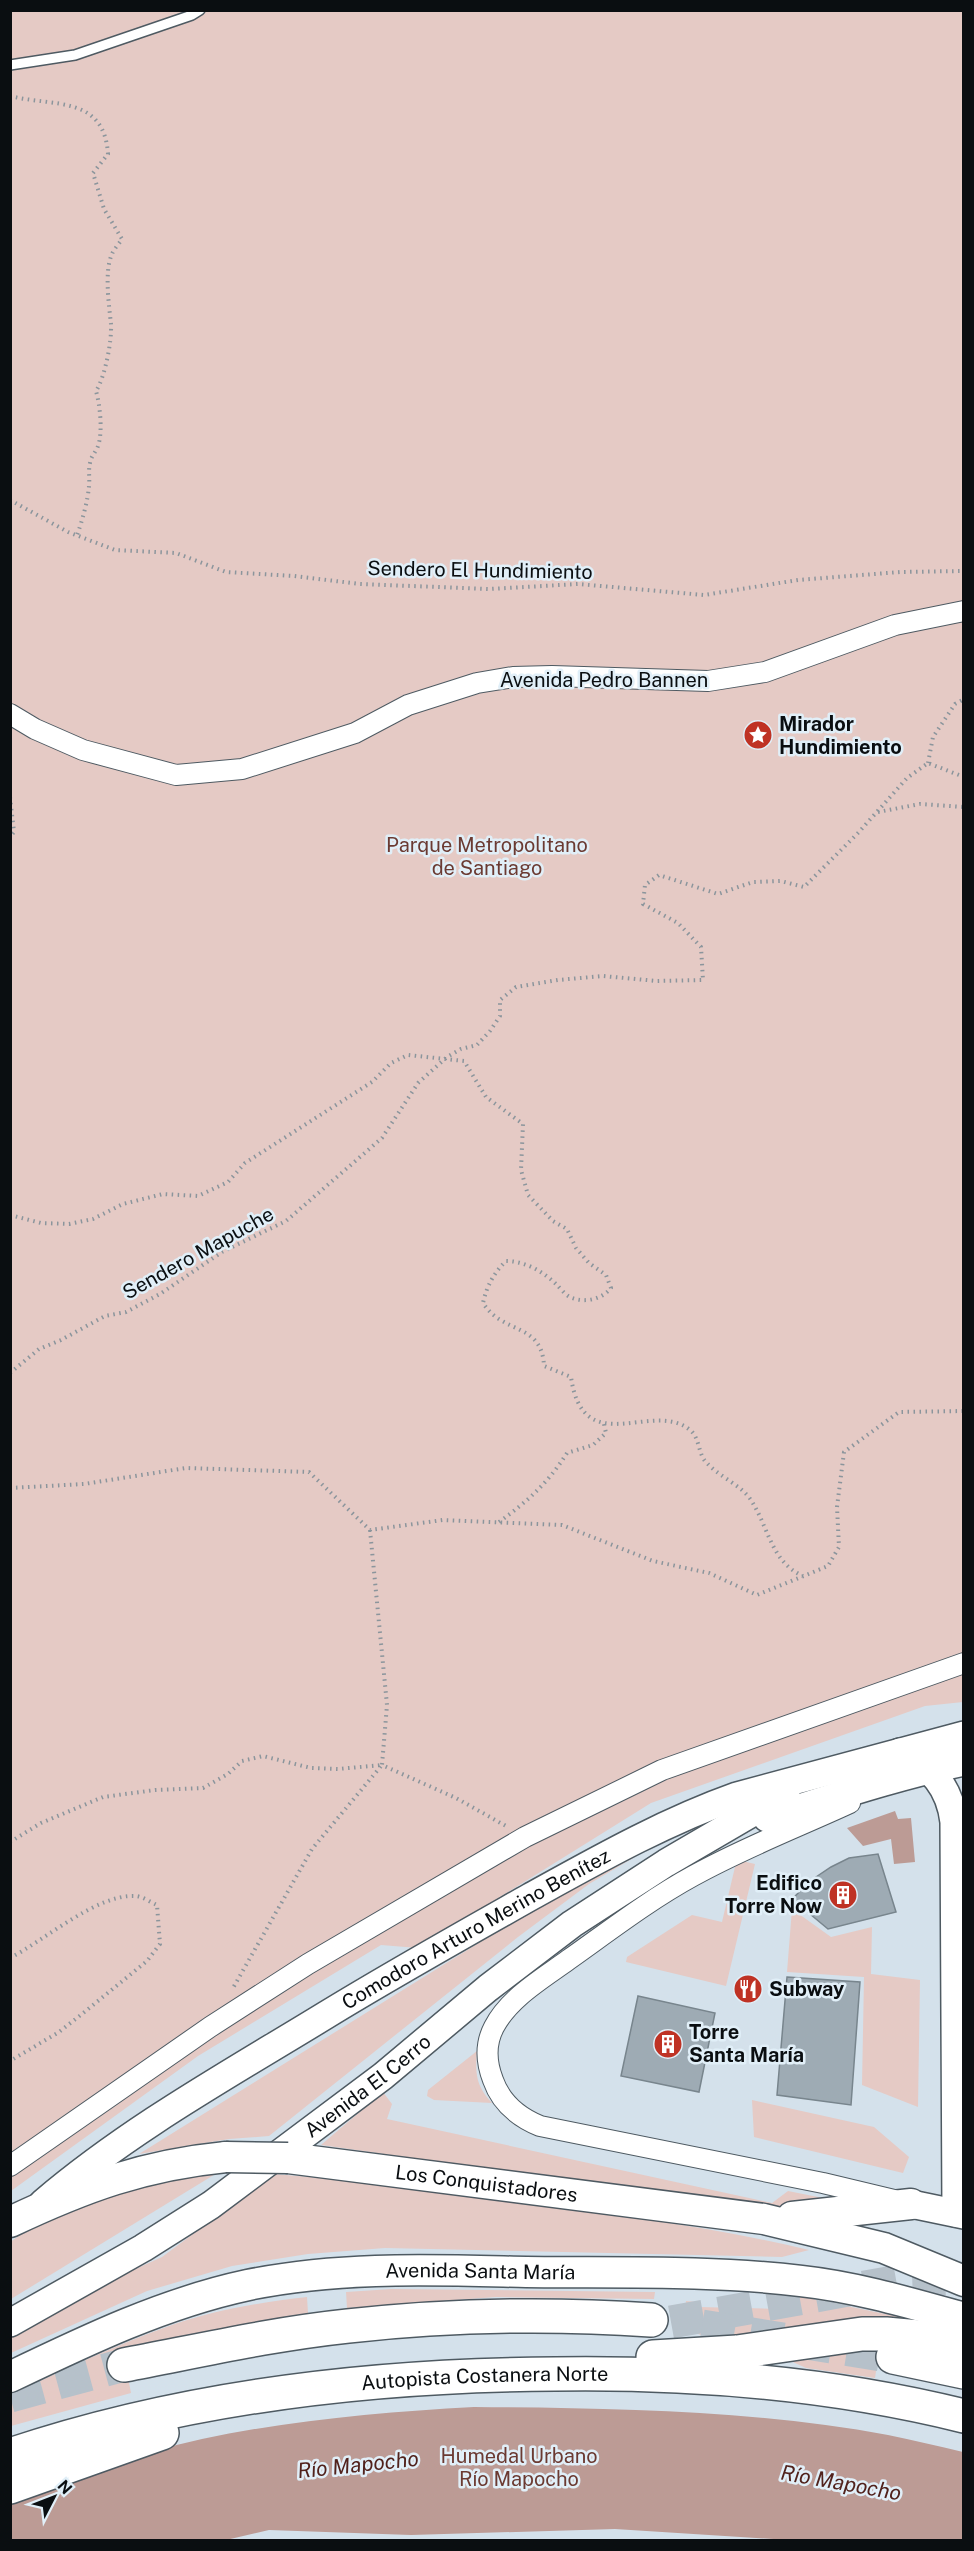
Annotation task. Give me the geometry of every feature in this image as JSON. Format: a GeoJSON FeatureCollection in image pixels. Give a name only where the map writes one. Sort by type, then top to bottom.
{"type":"FeatureCollection","features":[{"type":"Feature","properties":{"kind":"highway"},"geometry":{"type":"LineString","coordinates":[[124,2365],[253,2340],[347,2326],[435,2319],[543,2315],[651,2320]]}},
{"type":"Feature","properties":{"kind":"highway"},"geometry":{"type":"LineString","coordinates":[[515,2374],[625,2359],[769,2349],[862,2334],[909,2335],[963,2346]]}},
{"type":"Feature","properties":{"kind":"highway"},"geometry":{"type":"LineString","coordinates":[[893,2357],[963,2372]]}},
{"type":"Feature","properties":{"kind":"highway","name":"Autopista Costanera Norte"},"geometry":{"type":"LineString","coordinates":[[10,2455],[127,2422],[277,2393],[419,2377],[642,2374],[709,2378],[846,2394],[963,2416]]}},
{"type":"Feature","properties":{"kind":"highway"},"geometry":{"type":"LineString","coordinates":[[10,2487],[277,2393]]}},
{"type":"Feature","properties":{"kind":"main road","name":"Los Conquistadores"},"geometry":{"type":"LineString","coordinates":[[22,2217],[78,2191],[115,2178],[171,2164],[226,2157],[288,2158],[764,2219],[884,2248],[963,2281]]}},
{"type":"Feature","properties":{"kind":"main road"},"geometry":{"type":"LineString","coordinates":[[764,2219],[912,2204]]}},
{"type":"Feature","properties":{"kind":"main road","name":"Avenida Santa María"},"geometry":{"type":"LineString","coordinates":[[10,2377],[104,2333],[166,2308],[247,2286],[339,2272],[423,2270],[762,2277],[837,2286],[963,2318]]}},
{"type":"Feature","properties":{"kind":"street","name":"Avenida Pedro Bannen"},"geometry":{"type":"LineString","coordinates":[[10,714],[35,729],[83,750],[176,775],[242,769],[355,733],[408,705],[477,683],[513,677],[552,676],[708,681],[765,672],[895,625],[963,611]]}},
{"type":"Feature","properties":{"kind":"street"},"geometry":{"type":"LineString","coordinates":[[10,2166],[210,2027],[308,1964],[525,1837],[662,1770],[963,1663]]}},
{"type":"Feature","properties":{"kind":"street","name":"Comodoro Arturo Merino Benítez"},"geometry":{"type":"LineString","coordinates":[[22,2217],[87,2166],[174,2108],[424,1956],[612,1851],[716,1804],[963,1735]]}},
{"type":"Feature","properties":{"kind":"street"},"geometry":{"type":"LineString","coordinates":[[900,1752],[912,1757],[929,1770],[947,1793],[954,1822],[960,2214],[912,2204]]}},
{"type":"Feature","properties":{"kind":"street","name":"Avenida El Cerro"},"geometry":{"type":"LineString","coordinates":[[717,1834],[882,1783],[963,1762]]}},
{"type":"Feature","properties":{"kind":"street","name":"Avenida El Cerro"},"geometry":{"type":"LineString","coordinates":[[10,2323],[143,2248],[211,2205],[355,2098],[488,1988],[572,1924],[666,1863],[762,1807],[848,1767]]}},
{"type":"Feature","properties":{"kind":"street","name":"Avenida El Cerro"},"geometry":{"type":"LineString","coordinates":[[882,1783],[854,1801],[722,1861],[663,1894],[529,1988],[495,2024],[487,2050],[494,2084],[508,2105],[517,2114],[540,2126],[823,2182],[912,2204]]}},
{"type":"Feature","properties":{"kind":"lane"},"geometry":{"type":"LineString","coordinates":[[10,65],[75,55],[192,15],[200,10]]}},
{"type":"Feature","properties":{"kind":"path"},"geometry":{"type":"LineString","coordinates":[[10,96],[83,108],[100,122],[108,154],[93,173],[104,209],[122,239],[111,256],[108,283],[111,326],[102,382],[96,391],[101,407],[99,445],[90,459],[88,474],[90,485],[84,507],[84,517],[77,535]]}},
{"type":"Feature","properties":{"kind":"path","name":"Sendero El Hundimiento"},"geometry":{"type":"LineString","coordinates":[[10,500],[77,535],[115,550],[176,554],[226,572],[294,576],[360,584],[489,589],[578,584],[704,596],[798,580],[900,572],[963,571]]}},
{"type":"Feature","properties":{"kind":"path"},"geometry":{"type":"LineString","coordinates":[[963,699],[955,704],[933,737],[928,763],[963,777]]}},
{"type":"Feature","properties":{"kind":"path","name":"Sendero Mapuche"},"geometry":{"type":"LineString","coordinates":[[10,1372],[39,1349],[105,1317],[135,1307],[160,1294],[222,1251],[286,1221],[382,1138],[418,1083],[447,1057],[461,1049],[477,1045],[500,1016],[500,1000],[516,987],[603,976],[657,981],[704,980],[701,947],[678,923],[643,904],[645,885],[659,875],[718,894],[753,882],[781,880],[804,887],[907,778],[928,763]]}},
{"type":"Feature","properties":{"kind":"path"},"geometry":{"type":"LineString","coordinates":[[10,797],[14,832],[10,837]]}},
{"type":"Feature","properties":{"kind":"path"},"geometry":{"type":"LineString","coordinates":[[876,812],[920,804],[963,807]]}},
{"type":"Feature","properties":{"kind":"path"},"geometry":{"type":"LineString","coordinates":[[10,1215],[40,1223],[69,1224],[93,1219],[123,1204],[163,1194],[198,1196],[228,1182],[245,1163],[372,1082],[391,1064],[408,1055],[447,1057],[464,1061],[486,1097],[523,1124],[521,1170],[528,1195],[553,1221],[567,1229],[576,1248],[589,1263],[606,1275],[611,1288],[604,1296],[592,1300],[570,1298],[540,1272],[519,1261],[506,1261],[495,1272],[483,1302],[490,1314],[536,1339],[544,1354],[544,1366],[571,1377],[573,1390],[587,1416],[604,1424],[680,1422],[693,1432],[705,1462],[740,1488],[751,1500],[777,1556],[790,1570],[803,1576]]}},
{"type":"Feature","properties":{"kind":"path"},"geometry":{"type":"LineString","coordinates":[[370,1530],[443,1520],[562,1525],[653,1562],[710,1573],[757,1595],[828,1566],[839,1547],[837,1507],[844,1452],[899,1412],[963,1411]]}},
{"type":"Feature","properties":{"kind":"path"},"geometry":{"type":"LineString","coordinates":[[499,1522],[532,1498],[567,1453],[593,1445],[606,1433],[604,1424]]}},
{"type":"Feature","properties":{"kind":"path"},"geometry":{"type":"LineString","coordinates":[[10,1488],[84,1484],[186,1468],[309,1472],[370,1530],[387,1705],[382,1766],[312,1849],[210,2027]]}},
{"type":"Feature","properties":{"kind":"path"},"geometry":{"type":"LineString","coordinates":[[10,1842],[41,1823],[103,1797],[155,1790],[203,1788],[228,1774],[242,1761],[263,1756],[311,1768],[382,1766],[456,1798],[525,1837]]}},
{"type":"Feature","properties":{"kind":"path"},"geometry":{"type":"LineString","coordinates":[[10,1958],[56,1931],[73,1917],[114,1898],[138,1896],[157,1905],[160,1944],[147,1961],[59,2032],[10,2061]]}},
{"type":"Feature","properties":{"kind":"green space","name":"Parque Metropolitano de Santiago"},"geometry":{"type":"Polygon","coordinates":[[[11,11],[963,11],[963,1702],[925,1706],[651,1803],[418,1948],[381,1945],[198,2056],[11,2191],[11,11]]]}},
{"type":"Feature","properties":{"kind":"green space"},"geometry":{"type":"Polygon","coordinates":[[[672,1835],[589,1884],[518,1937],[269,2136],[229,2139],[139,2154],[583,1878],[672,1835]]]}},
{"type":"Feature","properties":{"kind":"green space"},"geometry":{"type":"Polygon","coordinates":[[[742,1861],[755,1864],[726,1986],[626,1962],[627,1957],[692,1915],[722,1922],[735,1867],[742,1861]]]}},
{"type":"Feature","properties":{"kind":"green space"},"geometry":{"type":"Polygon","coordinates":[[[792,1909],[831,1937],[872,1927],[871,1974],[920,1980],[918,2107],[862,2085],[864,1977],[787,1972],[792,1909]]]}},
{"type":"Feature","properties":{"kind":"green space"},"geometry":{"type":"Polygon","coordinates":[[[477,2051],[478,2079],[492,2103],[434,2100],[427,2096],[428,2090],[477,2051]]]}},
{"type":"Feature","properties":{"kind":"green space"},"geometry":{"type":"Polygon","coordinates":[[[383,2092],[392,2104],[387,2119],[772,2203],[788,2191],[823,2198],[822,2202],[783,2211],[321,2145],[383,2092]]]}},
{"type":"Feature","properties":{"kind":"green space"},"geometry":{"type":"Polygon","coordinates":[[[752,2100],[874,2127],[909,2157],[903,2173],[754,2137],[752,2100]]]}},
{"type":"Feature","properties":{"kind":"green space"},"geometry":{"type":"Polygon","coordinates":[[[217,2173],[11,2299],[10,2242],[46,2218],[148,2181],[217,2173]]]}},
{"type":"Feature","properties":{"kind":"green space"},"geometry":{"type":"Polygon","coordinates":[[[274,2174],[636,2218],[740,2235],[809,2250],[782,2257],[385,2248],[308,2254],[232,2266],[147,2291],[11,2353],[10,2334],[100,2285],[162,2257],[274,2174]]]}},
{"type":"Feature","properties":{"kind":"green space"},"geometry":{"type":"Polygon","coordinates":[[[392,2289],[655,2292],[654,2299],[496,2297],[347,2308],[346,2292],[392,2289]]]}},
{"type":"Feature","properties":{"kind":"green space"},"geometry":{"type":"Polygon","coordinates":[[[307,2297],[308,2313],[123,2352],[131,2393],[11,2426],[11,2395],[111,2349],[151,2332],[205,2315],[256,2304],[307,2297]]]}},
{"type":"Feature","properties":{"kind":"green space"},"geometry":{"type":"Polygon","coordinates":[[[803,2297],[905,2318],[856,2319],[725,2343],[692,2332],[684,2320],[686,2301],[696,2302],[698,2307],[780,2309],[789,2306],[792,2298],[803,2297]]]}},
{"type":"Feature","properties":{"kind":"green space"},"geometry":{"type":"Polygon","coordinates":[[[880,2344],[875,2378],[806,2368],[784,2358],[880,2344]]]}},
{"type":"Feature","properties":{"kind":"water"},"geometry":{"type":"Polygon","coordinates":[[[895,1811],[898,1819],[911,1818],[915,1862],[894,1864],[891,1839],[863,1846],[847,1828],[895,1811]]]}},
{"type":"Feature","properties":{"kind":"water","name":"Humedal Urbano Río Mapocho"},"geometry":{"type":"Polygon","coordinates":[[[474,2407],[577,2408],[734,2415],[888,2435],[963,2452],[963,2540],[789,2540],[615,2529],[411,2535],[269,2530],[226,2540],[11,2540],[10,2500],[153,2451],[236,2432],[303,2422],[372,2414],[474,2407]]]}},
{"type":"Feature","properties":{"kind":"building","name":"Edifico Torre Now"},"geometry":{"type":"Polygon","coordinates":[[[878,1854],[896,1912],[828,1929],[792,1899],[813,1879],[831,1867],[849,1858],[878,1854]]]}},
{"type":"Feature","properties":{"kind":"building"},"geometry":{"type":"Polygon","coordinates":[[[787,1977],[860,1982],[851,2105],[777,2095],[787,1977]]]}},
{"type":"Feature","properties":{"kind":"building","name":"Torre Santa María"},"geometry":{"type":"Polygon","coordinates":[[[638,1996],[715,2013],[699,2092],[621,2076],[638,1996]]]}},
{"type":"Feature","properties":{"kind":"tunnel"},"geometry":{"type":"LineString","coordinates":[[671,2322],[904,2280],[964,2278]]}},
{"type":"Feature","properties":{"kind":"tunnel"},"geometry":{"type":"LineString","coordinates":[[702,2326],[893,2357]]}},
{"type":"Feature","properties":{"kind":"tunnel"},"geometry":{"type":"LineString","coordinates":[[10,2396],[124,2365]]}},
{"type":"Feature","properties":{"kind":"place","name":"Mirador Hundimiento"},"geometry":{"type":"Point","coordinates":[758,735]}},
{"type":"Feature","properties":{"kind":"place","name":"Edifico Torre Now"},"geometry":{"type":"Point","coordinates":[843,1895]}},
{"type":"Feature","properties":{"kind":"place","name":"Subway"},"geometry":{"type":"Point","coordinates":[748,1989]}},
{"type":"Feature","properties":{"kind":"place","name":"Torre Santa María"},"geometry":{"type":"Point","coordinates":[668,2044]}},
{"type":"Feature","properties":{"kind":"water label","name":"Río Mapocho"},"geometry":{"type":"Point","coordinates":[358,2465]}},
{"type":"Feature","properties":{"kind":"water label","name":"Río Mapocho"},"geometry":{"type":"Point","coordinates":[841,2483]}}]}
